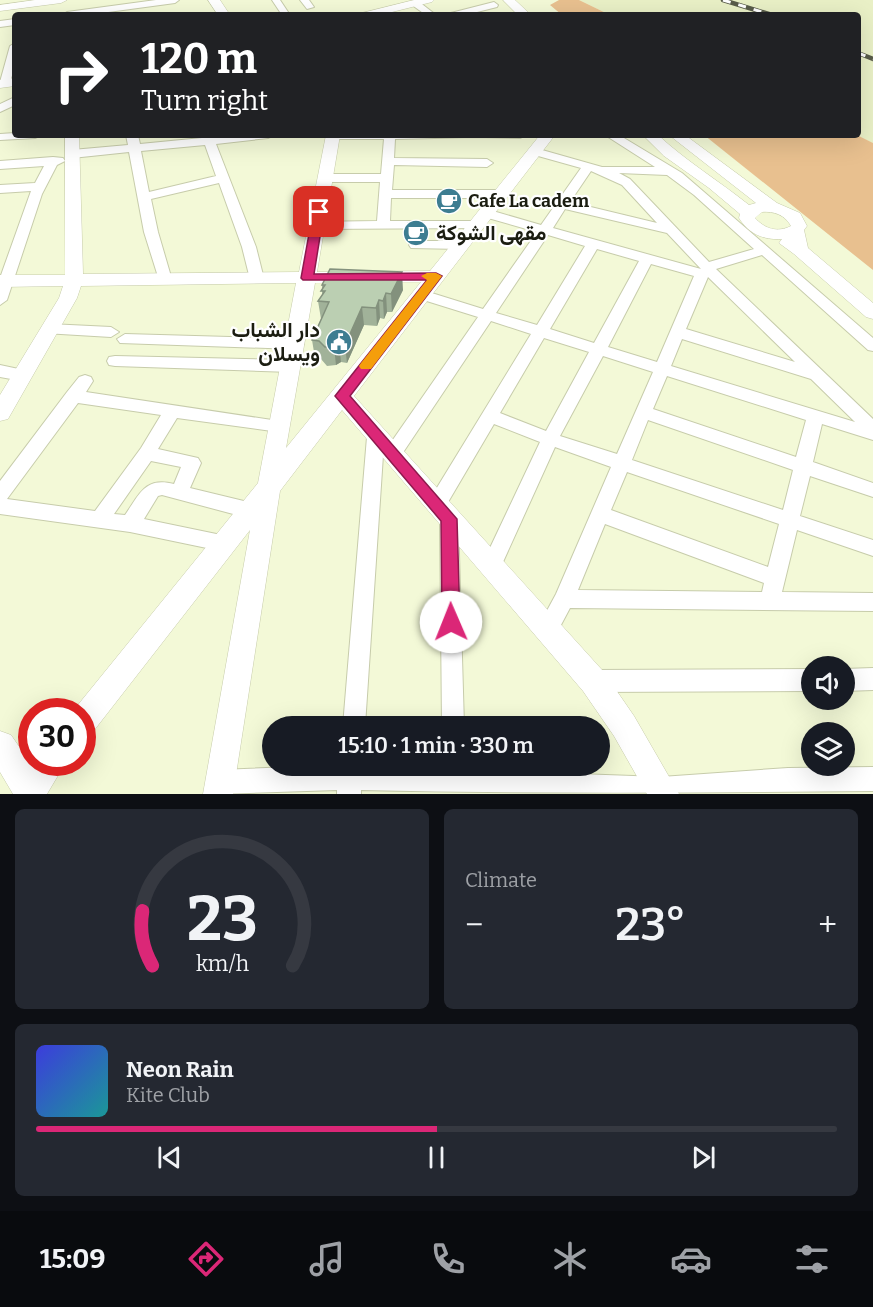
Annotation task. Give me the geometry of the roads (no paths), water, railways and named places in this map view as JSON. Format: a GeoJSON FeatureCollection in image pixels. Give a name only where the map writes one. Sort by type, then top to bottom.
{"type":"FeatureCollection","features":[{"type":"Feature","properties":{"kind":"street"},"geometry":{"type":"LineString","coordinates":[[0,8],[61,0]]}},
{"type":"Feature","properties":{"kind":"street"},"geometry":{"type":"LineString","coordinates":[[88,12],[175,0]]}},
{"type":"Feature","properties":{"kind":"street"},"geometry":{"type":"LineString","coordinates":[[390,12],[428,0]]}},
{"type":"Feature","properties":{"kind":"street"},"geometry":{"type":"LineString","coordinates":[[510,0],[531,12]]}},
{"type":"Feature","properties":{"kind":"street"},"geometry":{"type":"LineString","coordinates":[[527,0],[531,12]]}},
{"type":"Feature","properties":{"kind":"street"},"geometry":{"type":"LineString","coordinates":[[415,3],[428,12]]}},
{"type":"Feature","properties":{"kind":"street"},"geometry":{"type":"LineString","coordinates":[[475,12],[494,5]]}},
{"type":"Feature","properties":{"kind":"street"},"geometry":{"type":"LineString","coordinates":[[7,83],[12,60]]}},
{"type":"Feature","properties":{"kind":"street"},"geometry":{"type":"LineString","coordinates":[[0,413],[68,298],[74,281],[72,138]]}},
{"type":"Feature","properties":{"kind":"street"},"geometry":{"type":"LineString","coordinates":[[332,138],[279,426],[219,788],[350,779],[454,780],[662,791],[789,780],[873,780]]}},
{"type":"Feature","properties":{"kind":"street"},"geometry":{"type":"LineString","coordinates":[[383,225],[390,138]]}},
{"type":"Feature","properties":{"kind":"street"},"geometry":{"type":"LineString","coordinates":[[96,706],[546,138]]}},
{"type":"Feature","properties":{"kind":"street"},"geometry":{"type":"LineString","coordinates":[[616,138],[669,171],[769,242],[800,250],[873,313]]}},
{"type":"Feature","properties":{"kind":"street"},"geometry":{"type":"LineString","coordinates":[[653,138],[669,153],[715,185],[748,213]]}},
{"type":"Feature","properties":{"kind":"street"},"geometry":{"type":"LineString","coordinates":[[680,138],[771,207]]}},
{"type":"Feature","properties":{"kind":"street"},"geometry":{"type":"LineString","coordinates":[[0,165],[53,161],[133,141],[206,139],[224,178],[249,248],[257,279]]}},
{"type":"Feature","properties":{"kind":"street"},"geometry":{"type":"LineString","coordinates":[[133,141],[144,197],[165,280]]}},
{"type":"Feature","properties":{"kind":"street"},"geometry":{"type":"LineString","coordinates":[[535,152],[592,167],[618,176],[626,182],[707,271],[873,429]]}},
{"type":"Feature","properties":{"kind":"street"},"geometry":{"type":"LineString","coordinates":[[0,300],[3,281],[27,212],[53,161]]}},
{"type":"Feature","properties":{"kind":"street"},"geometry":{"type":"LineString","coordinates":[[388,162],[487,163]]}},
{"type":"Feature","properties":{"kind":"street"},"geometry":{"type":"LineString","coordinates":[[592,167],[669,171]]}},
{"type":"Feature","properties":{"kind":"street"},"geometry":{"type":"LineString","coordinates":[[355,716],[384,446],[485,314],[561,204],[592,167]]}},
{"type":"Feature","properties":{"kind":"street"},"geometry":{"type":"LineString","coordinates":[[144,197],[224,178]]}},
{"type":"Feature","properties":{"kind":"street"},"geometry":{"type":"LineString","coordinates":[[325,178],[387,178]]}},
{"type":"Feature","properties":{"kind":"street"},"geometry":{"type":"LineString","coordinates":[[0,189],[38,187]]}},
{"type":"Feature","properties":{"kind":"street"},"geometry":{"type":"LineString","coordinates":[[386,194],[501,194]]}},
{"type":"Feature","properties":{"kind":"street"},"geometry":{"type":"LineString","coordinates":[[561,204],[672,231]]}},
{"type":"Feature","properties":{"kind":"street"},"geometry":{"type":"LineString","coordinates":[[316,225],[383,225],[482,219],[543,230],[646,259],[707,271],[791,233],[799,226],[794,216],[771,207],[758,207],[748,213]]}},
{"type":"Feature","properties":{"kind":"street"},"geometry":{"type":"LineString","coordinates":[[748,213],[747,218],[752,226],[873,346]]}},
{"type":"Feature","properties":{"kind":"street"},"geometry":{"type":"LineString","coordinates":[[796,230],[800,250]]}},
{"type":"Feature","properties":{"kind":"street"},"geometry":{"type":"LineString","coordinates":[[453,716],[443,511],[490,416],[593,244]]}},
{"type":"Feature","properties":{"kind":"street"},"geometry":{"type":"LineString","coordinates":[[416,245],[461,245]]}},
{"type":"Feature","properties":{"kind":"street"},"geometry":{"type":"LineString","coordinates":[[491,567],[550,439],[646,259]]}},
{"type":"Feature","properties":{"kind":"street"},"geometry":{"type":"LineString","coordinates":[[547,631],[564,599],[661,370],[707,271]]}},
{"type":"Feature","properties":{"kind":"street"},"geometry":{"type":"LineString","coordinates":[[3,281],[436,276]]}},
{"type":"Feature","properties":{"kind":"street"},"geometry":{"type":"LineString","coordinates":[[422,295],[873,434]]}},
{"type":"Feature","properties":{"kind":"street"},"geometry":{"type":"LineString","coordinates":[[49,329],[118,336],[296,344]]}},
{"type":"Feature","properties":{"kind":"street"},"geometry":{"type":"LineString","coordinates":[[678,332],[818,375]]}},
{"type":"Feature","properties":{"kind":"street"},"geometry":{"type":"LineString","coordinates":[[115,361],[291,366]]}},
{"type":"Feature","properties":{"kind":"street"},"geometry":{"type":"LineString","coordinates":[[0,371],[22,375]]}},
{"type":"Feature","properties":{"kind":"street"},"geometry":{"type":"LineString","coordinates":[[0,495],[85,381]]}},
{"type":"Feature","properties":{"kind":"street"},"geometry":{"type":"LineString","coordinates":[[74,396],[279,426]]}},
{"type":"Feature","properties":{"kind":"street"},"geometry":{"type":"LineString","coordinates":[[342,396],[592,681],[624,726],[662,791]]}},
{"type":"Feature","properties":{"kind":"street"},"geometry":{"type":"LineString","coordinates":[[99,520],[147,453],[172,411]]}},
{"type":"Feature","properties":{"kind":"street"},"geometry":{"type":"LineString","coordinates":[[643,412],[873,490]]}},
{"type":"Feature","properties":{"kind":"street"},"geometry":{"type":"LineString","coordinates":[[490,416],[550,439],[873,548]]}},
{"type":"Feature","properties":{"kind":"street"},"geometry":{"type":"LineString","coordinates":[[771,601],[815,417]]}},
{"type":"Feature","properties":{"kind":"street"},"geometry":{"type":"LineString","coordinates":[[147,453],[192,463],[178,492]]}},
{"type":"Feature","properties":{"kind":"street"},"geometry":{"type":"LineString","coordinates":[[130,524],[152,491],[162,488],[252,511]]}},
{"type":"Feature","properties":{"kind":"street"},"geometry":{"type":"LineString","coordinates":[[0,506],[130,524],[226,544]]}},
{"type":"Feature","properties":{"kind":"street"},"geometry":{"type":"LineString","coordinates":[[600,514],[776,579]]}},
{"type":"Feature","properties":{"kind":"street"},"geometry":{"type":"LineString","coordinates":[[564,599],[873,602]]}},
{"type":"Feature","properties":{"kind":"street"},"geometry":{"type":"LineString","coordinates":[[855,680],[873,679]]}},
{"type":"Feature","properties":{"kind":"street"},"geometry":{"type":"LineString","coordinates":[[592,681],[801,680]]}},
{"type":"Feature","properties":{"kind":"street"},"geometry":{"type":"LineString","coordinates":[[0,746],[30,792],[41,776]]}},
{"type":"Feature","properties":{"kind":"railway"},"geometry":{"type":"LineString","coordinates":[[723,0],[762,12]]}},
{"type":"Feature","properties":{"kind":"railway"},"geometry":{"type":"LineString","coordinates":[[861,54],[873,59]]}},
{"type":"Feature","properties":{"kind":"place","name":"Cafe La cadem"},"geometry":{"type":"Point","coordinates":[449,201]}},
{"type":"Feature","properties":{"kind":"place","name":"مقهى الشوكة"},"geometry":{"type":"Point","coordinates":[416,233]}},
{"type":"Feature","properties":{"kind":"place","name":"دار الشباب ويسلان"},"geometry":{"type":"Point","coordinates":[339,342]}}]}
